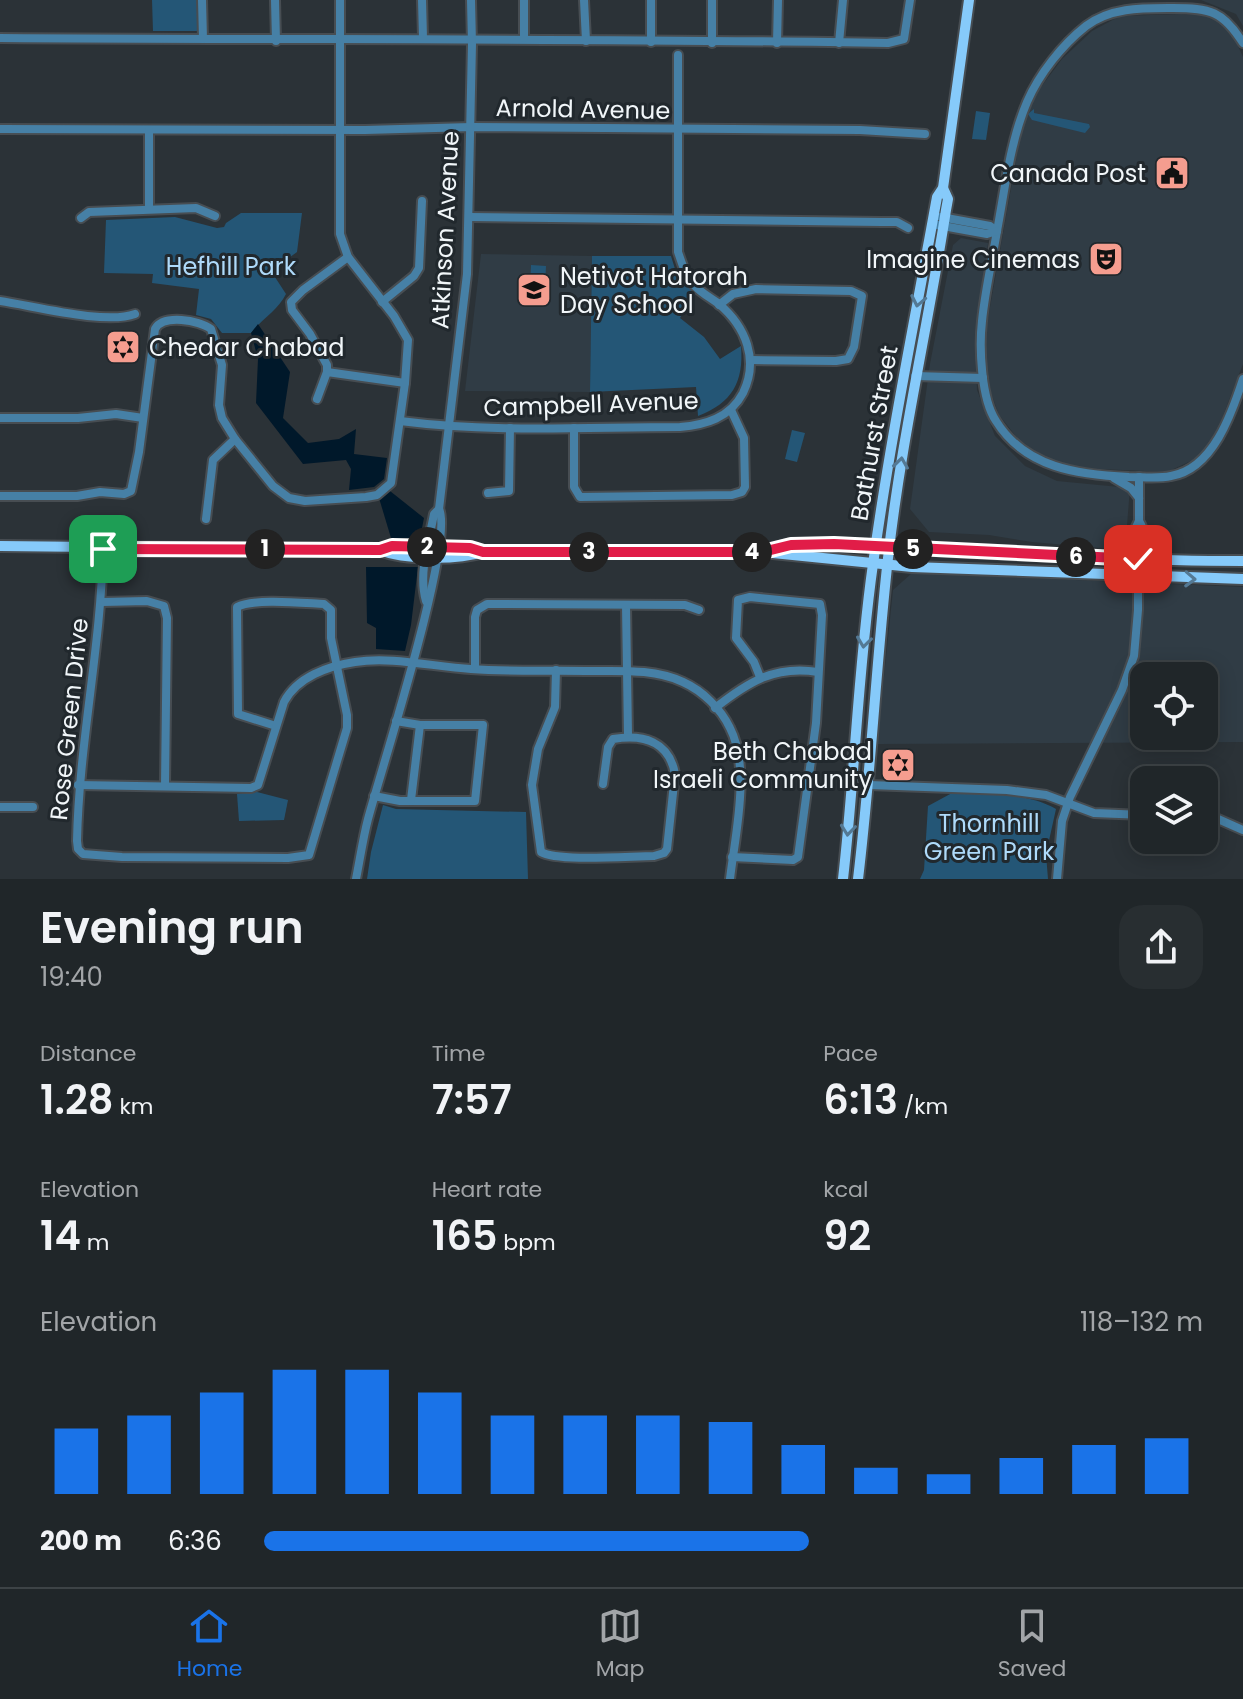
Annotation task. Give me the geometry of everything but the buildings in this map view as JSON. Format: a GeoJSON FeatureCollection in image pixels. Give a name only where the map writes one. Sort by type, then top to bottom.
{"type":"FeatureCollection","features":[{"type":"Feature","properties":{"kind":"main road","name":"Bathurst Street"},"geometry":{"type":"LineString","coordinates":[[858,879],[887,566],[905,430],[939,221],[937,197],[943,188],[969,0]]}},
{"type":"Feature","properties":{"kind":"main road","name":"Bathurst Street"},"geometry":{"type":"LineString","coordinates":[[843,879],[873,565],[899,400],[939,221]]}},
{"type":"Feature","properties":{"kind":"main road"},"geometry":{"type":"LineString","coordinates":[[763,552],[791,545],[834,544],[1243,561]]}},
{"type":"Feature","properties":{"kind":"main road"},"geometry":{"type":"LineString","coordinates":[[0,546],[380,550],[391,555],[432,552],[470,556],[483,552],[763,552],[887,566],[1243,579]]}},
{"type":"Feature","properties":{"kind":"street"},"geometry":{"type":"LineString","coordinates":[[202,0],[203,39]]}},
{"type":"Feature","properties":{"kind":"street"},"geometry":{"type":"LineString","coordinates":[[275,0],[276,41]]}},
{"type":"Feature","properties":{"kind":"street"},"geometry":{"type":"LineString","coordinates":[[0,496],[129,492],[134,484],[155,329],[160,322],[170,320],[201,324],[211,329],[222,365],[220,412],[235,439],[273,486],[289,498],[305,501],[366,497],[377,495],[391,483],[408,340],[348,257],[340,234],[340,0]]}},
{"type":"Feature","properties":{"kind":"street"},"geometry":{"type":"LineString","coordinates":[[422,0],[423,38]]}},
{"type":"Feature","properties":{"kind":"street","name":"Atkinson Avenue"},"geometry":{"type":"LineString","coordinates":[[356,879],[374,796],[427,602],[423,589],[442,516],[439,509],[466,281],[470,217],[471,0]]}},
{"type":"Feature","properties":{"kind":"street"},"geometry":{"type":"LineString","coordinates":[[524,0],[524,38]]}},
{"type":"Feature","properties":{"kind":"street"},"geometry":{"type":"LineString","coordinates":[[584,0],[586,41]]}},
{"type":"Feature","properties":{"kind":"street"},"geometry":{"type":"LineString","coordinates":[[651,0],[651,42]]}},
{"type":"Feature","properties":{"kind":"street"},"geometry":{"type":"LineString","coordinates":[[712,0],[712,43]]}},
{"type":"Feature","properties":{"kind":"street"},"geometry":{"type":"LineString","coordinates":[[777,43],[778,0]]}},
{"type":"Feature","properties":{"kind":"street"},"geometry":{"type":"LineString","coordinates":[[839,43],[843,0]]}},
{"type":"Feature","properties":{"kind":"street"},"geometry":{"type":"LineString","coordinates":[[0,38],[276,41],[524,38],[712,43],[901,41],[906,34],[910,0]]}},
{"type":"Feature","properties":{"kind":"street"},"geometry":{"type":"LineString","coordinates":[[1190,0],[1228,21],[1243,43]]}},
{"type":"Feature","properties":{"kind":"street"},"geometry":{"type":"LineString","coordinates":[[1206,10],[1180,4],[1112,13],[1087,25],[1070,40],[1044,72],[1027,102],[1001,209],[981,323],[983,378],[996,421],[1019,447],[1041,462],[1066,471],[1139,477],[1178,474],[1204,455],[1220,439],[1243,379]]}},
{"type":"Feature","properties":{"kind":"street"},"geometry":{"type":"LineString","coordinates":[[678,55],[678,252],[685,273],[694,285],[737,323],[751,360],[848,359],[854,347],[862,296],[851,291],[756,289],[733,294],[719,305]]}},
{"type":"Feature","properties":{"kind":"street","name":"Arnold Avenue"},"geometry":{"type":"LineString","coordinates":[[0,129],[340,130],[471,127],[860,130],[925,134]]}},
{"type":"Feature","properties":{"kind":"street"},"geometry":{"type":"LineString","coordinates":[[149,130],[149,209]]}},
{"type":"Feature","properties":{"kind":"street"},"geometry":{"type":"LineString","coordinates":[[382,302],[414,276],[419,268],[422,201]]}},
{"type":"Feature","properties":{"kind":"street"},"geometry":{"type":"LineString","coordinates":[[81,218],[89,212],[196,208],[215,216]]}},
{"type":"Feature","properties":{"kind":"street"},"geometry":{"type":"LineString","coordinates":[[978,224],[1001,209]]}},
{"type":"Feature","properties":{"kind":"street"},"geometry":{"type":"LineString","coordinates":[[470,217],[897,222],[908,228]]}},
{"type":"Feature","properties":{"kind":"street"},"geometry":{"type":"LineString","coordinates":[[939,221],[987,234],[997,231]]}},
{"type":"Feature","properties":{"kind":"street"},"geometry":{"type":"LineString","coordinates":[[939,221],[990,226],[997,231]]}},
{"type":"Feature","properties":{"kind":"street"},"geometry":{"type":"LineString","coordinates":[[317,399],[327,372],[320,351],[292,310],[291,302],[348,257]]}},
{"type":"Feature","properties":{"kind":"street"},"geometry":{"type":"LineString","coordinates":[[0,301],[98,318],[124,318],[135,314]]}},
{"type":"Feature","properties":{"kind":"street","name":"Campbell Avenue"},"geometry":{"type":"LineString","coordinates":[[400,421],[448,427],[690,426],[714,420],[731,410],[749,380],[751,360]]}},
{"type":"Feature","properties":{"kind":"street"},"geometry":{"type":"LineString","coordinates":[[327,372],[405,383]]}},
{"type":"Feature","properties":{"kind":"street"},"geometry":{"type":"LineString","coordinates":[[915,376],[983,378]]}},
{"type":"Feature","properties":{"kind":"street"},"geometry":{"type":"LineString","coordinates":[[574,428],[574,487],[580,497],[732,495],[742,492],[745,487],[745,462],[744,438],[731,410]]}},
{"type":"Feature","properties":{"kind":"street"},"geometry":{"type":"LineString","coordinates":[[0,418],[78,418],[116,414],[143,418]]}},
{"type":"Feature","properties":{"kind":"street"},"geometry":{"type":"LineString","coordinates":[[488,493],[509,491],[510,428]]}},
{"type":"Feature","properties":{"kind":"street"},"geometry":{"type":"LineString","coordinates":[[206,519],[213,460],[235,439]]}},
{"type":"Feature","properties":{"kind":"street"},"geometry":{"type":"LineString","coordinates":[[1110,476],[1131,488],[1139,498]]}},
{"type":"Feature","properties":{"kind":"street"},"geometry":{"type":"LineString","coordinates":[[1057,879],[1062,821],[1068,803],[1122,690],[1134,656],[1138,559],[1143,548],[1144,528],[1139,521],[1139,477]]}},
{"type":"Feature","properties":{"kind":"street","name":"Rose Green Drive"},"geometry":{"type":"LineString","coordinates":[[103,549],[102,602],[78,785],[78,849],[88,855],[288,858],[309,855],[347,728],[337,667]]}},
{"type":"Feature","properties":{"kind":"street"},"geometry":{"type":"LineString","coordinates":[[732,857],[793,860],[798,857],[816,723],[820,604],[742,597],[737,602],[736,638],[754,662],[760,677]]}},
{"type":"Feature","properties":{"kind":"street"},"geometry":{"type":"LineString","coordinates":[[102,602],[147,601],[164,606],[167,618],[165,786]]}},
{"type":"Feature","properties":{"kind":"street"},"geometry":{"type":"LineString","coordinates":[[276,726],[238,714],[236,612],[240,605],[328,606],[337,667]]}},
{"type":"Feature","properties":{"kind":"street"},"geometry":{"type":"LineString","coordinates":[[626,605],[628,736]]}},
{"type":"Feature","properties":{"kind":"street"},"geometry":{"type":"LineString","coordinates":[[475,669],[475,617],[482,606],[685,605],[699,610]]}},
{"type":"Feature","properties":{"kind":"street"},"geometry":{"type":"LineString","coordinates":[[78,785],[251,788],[258,785],[290,690],[306,678],[365,661],[475,669],[647,672],[683,682],[707,697],[730,728],[741,766],[730,879]]}},
{"type":"Feature","properties":{"kind":"street"},"geometry":{"type":"LineString","coordinates":[[556,670],[555,707],[538,749],[532,785],[541,852],[574,857],[654,856],[664,853],[667,849],[675,774],[673,762],[663,747],[628,736],[613,739],[603,784]]}},
{"type":"Feature","properties":{"kind":"street"},"geometry":{"type":"LineString","coordinates":[[715,708],[760,677],[790,670],[818,672]]}},
{"type":"Feature","properties":{"kind":"street"},"geometry":{"type":"LineString","coordinates":[[374,796],[400,801],[475,801],[483,725],[420,725],[396,721]]}},
{"type":"Feature","properties":{"kind":"street"},"geometry":{"type":"LineString","coordinates":[[411,800],[420,725]]}},
{"type":"Feature","properties":{"kind":"street"},"geometry":{"type":"LineString","coordinates":[[869,785],[1001,790],[1046,795],[1094,813],[1130,814]]}},
{"type":"Feature","properties":{"kind":"street"},"geometry":{"type":"LineString","coordinates":[[0,807],[33,807]]}},
{"type":"Feature","properties":{"kind":"street"},"geometry":{"type":"LineString","coordinates":[[1218,819],[1243,830]]}},
{"type":"Feature","properties":{"kind":"shaded area"},"geometry":{"type":"Polygon","coordinates":[[[1201,0],[1243,0],[1243,26],[1236,14],[1201,0]]]}},
{"type":"Feature","properties":{"kind":"shaded area"},"geometry":{"type":"Polygon","coordinates":[[[1210,15],[1234,37],[1243,57],[1243,364],[1214,439],[1193,460],[1167,472],[1076,468],[1045,458],[1018,439],[999,415],[991,393],[986,360],[987,324],[1021,132],[1035,95],[1062,59],[1092,31],[1120,16],[1210,15]]]}},
{"type":"Feature","properties":{"kind":"shaded area"},"geometry":{"type":"Polygon","coordinates":[[[961,238],[988,243],[976,339],[977,390],[995,436],[1025,466],[1057,481],[1130,488],[1125,550],[989,535],[929,532],[910,509],[930,364],[953,245],[961,238]]]}},
{"type":"Feature","properties":{"kind":"shaded area"},"geometry":{"type":"Polygon","coordinates":[[[481,254],[592,256],[590,392],[465,391],[481,254]]]}},
{"type":"Feature","properties":{"kind":"shaded area"},"geometry":{"type":"Polygon","coordinates":[[[258,324],[290,372],[283,418],[308,443],[339,439],[356,429],[354,454],[387,458],[384,479],[374,487],[349,490],[351,469],[346,460],[303,464],[256,403],[258,359],[251,333],[258,324]]]}},
{"type":"Feature","properties":{"kind":"shaded area"},"geometry":{"type":"Polygon","coordinates":[[[390,491],[424,518],[420,538],[391,538],[379,498],[390,491]]]}},
{"type":"Feature","properties":{"kind":"shaded area"},"geometry":{"type":"Polygon","coordinates":[[[366,567],[418,567],[405,651],[376,649],[376,628],[367,623],[366,567]]]}},
{"type":"Feature","properties":{"kind":"shaded area"},"geometry":{"type":"Polygon","coordinates":[[[912,573],[1243,587],[1243,742],[1218,742],[1218,662],[1130,662],[1130,743],[877,744],[893,590],[912,573]]]}},
{"type":"Feature","properties":{"kind":"green space"},"geometry":{"type":"Polygon","coordinates":[[[152,0],[197,0],[198,31],[153,31],[152,0]]]}},
{"type":"Feature","properties":{"kind":"green space"},"geometry":{"type":"Polygon","coordinates":[[[1034,109],[1034,113],[1089,124],[1090,127],[1085,133],[1032,120],[1028,114],[1034,109]]]}},
{"type":"Feature","properties":{"kind":"green space"},"geometry":{"type":"Polygon","coordinates":[[[976,111],[990,113],[986,140],[972,139],[976,111]]]}},
{"type":"Feature","properties":{"kind":"green space","name":"Hefhill Park"},"geometry":{"type":"Polygon","coordinates":[[[241,213],[302,213],[297,252],[271,271],[286,294],[251,333],[222,333],[211,319],[196,315],[199,289],[152,283],[153,274],[104,273],[106,220],[175,217],[217,228],[224,227],[241,213]]]}},
{"type":"Feature","properties":{"kind":"green space"},"geometry":{"type":"Polygon","coordinates":[[[592,256],[671,256],[675,269],[695,295],[680,318],[704,337],[720,359],[741,346],[738,381],[727,398],[698,416],[696,387],[590,392],[592,256]]]}},
{"type":"Feature","properties":{"kind":"green space"},"geometry":{"type":"Polygon","coordinates":[[[531,265],[546,266],[545,288],[530,287],[531,265]]]}},
{"type":"Feature","properties":{"kind":"green space"},"geometry":{"type":"Polygon","coordinates":[[[792,430],[805,433],[797,462],[785,459],[792,430]]]}},
{"type":"Feature","properties":{"kind":"green space"},"geometry":{"type":"Polygon","coordinates":[[[257,792],[288,800],[284,820],[239,821],[237,794],[257,792]]]}},
{"type":"Feature","properties":{"kind":"green space","name":"Thornhill Green Park"},"geometry":{"type":"Polygon","coordinates":[[[952,793],[1032,799],[1056,809],[1046,854],[1048,879],[920,879],[924,870],[928,806],[952,793]]]}},
{"type":"Feature","properties":{"kind":"green space"},"geometry":{"type":"Polygon","coordinates":[[[383,805],[396,809],[526,812],[528,879],[367,879],[383,805]]]}},
{"type":"Feature","properties":{"kind":"place","name":"Canada Post"},"geometry":{"type":"Point","coordinates":[1172,173]}},
{"type":"Feature","properties":{"kind":"place","name":"Imagine Cinemas"},"geometry":{"type":"Point","coordinates":[1106,259]}},
{"type":"Feature","properties":{"kind":"place","name":"Netivot Hatorah Day School"},"geometry":{"type":"Point","coordinates":[534,290]}},
{"type":"Feature","properties":{"kind":"place","name":"Chedar Chabad"},"geometry":{"type":"Point","coordinates":[123,347]}},
{"type":"Feature","properties":{"kind":"place","name":"Beth Chabad Israeli Community"},"geometry":{"type":"Point","coordinates":[898,765]}},
{"type":"Feature","properties":{"kind":"route"},"geometry":{"type":"LineString","coordinates":[[103,549],[380,550],[392,546],[470,548],[483,552],[763,552],[791,545],[834,544],[1138,559]]}}]}
